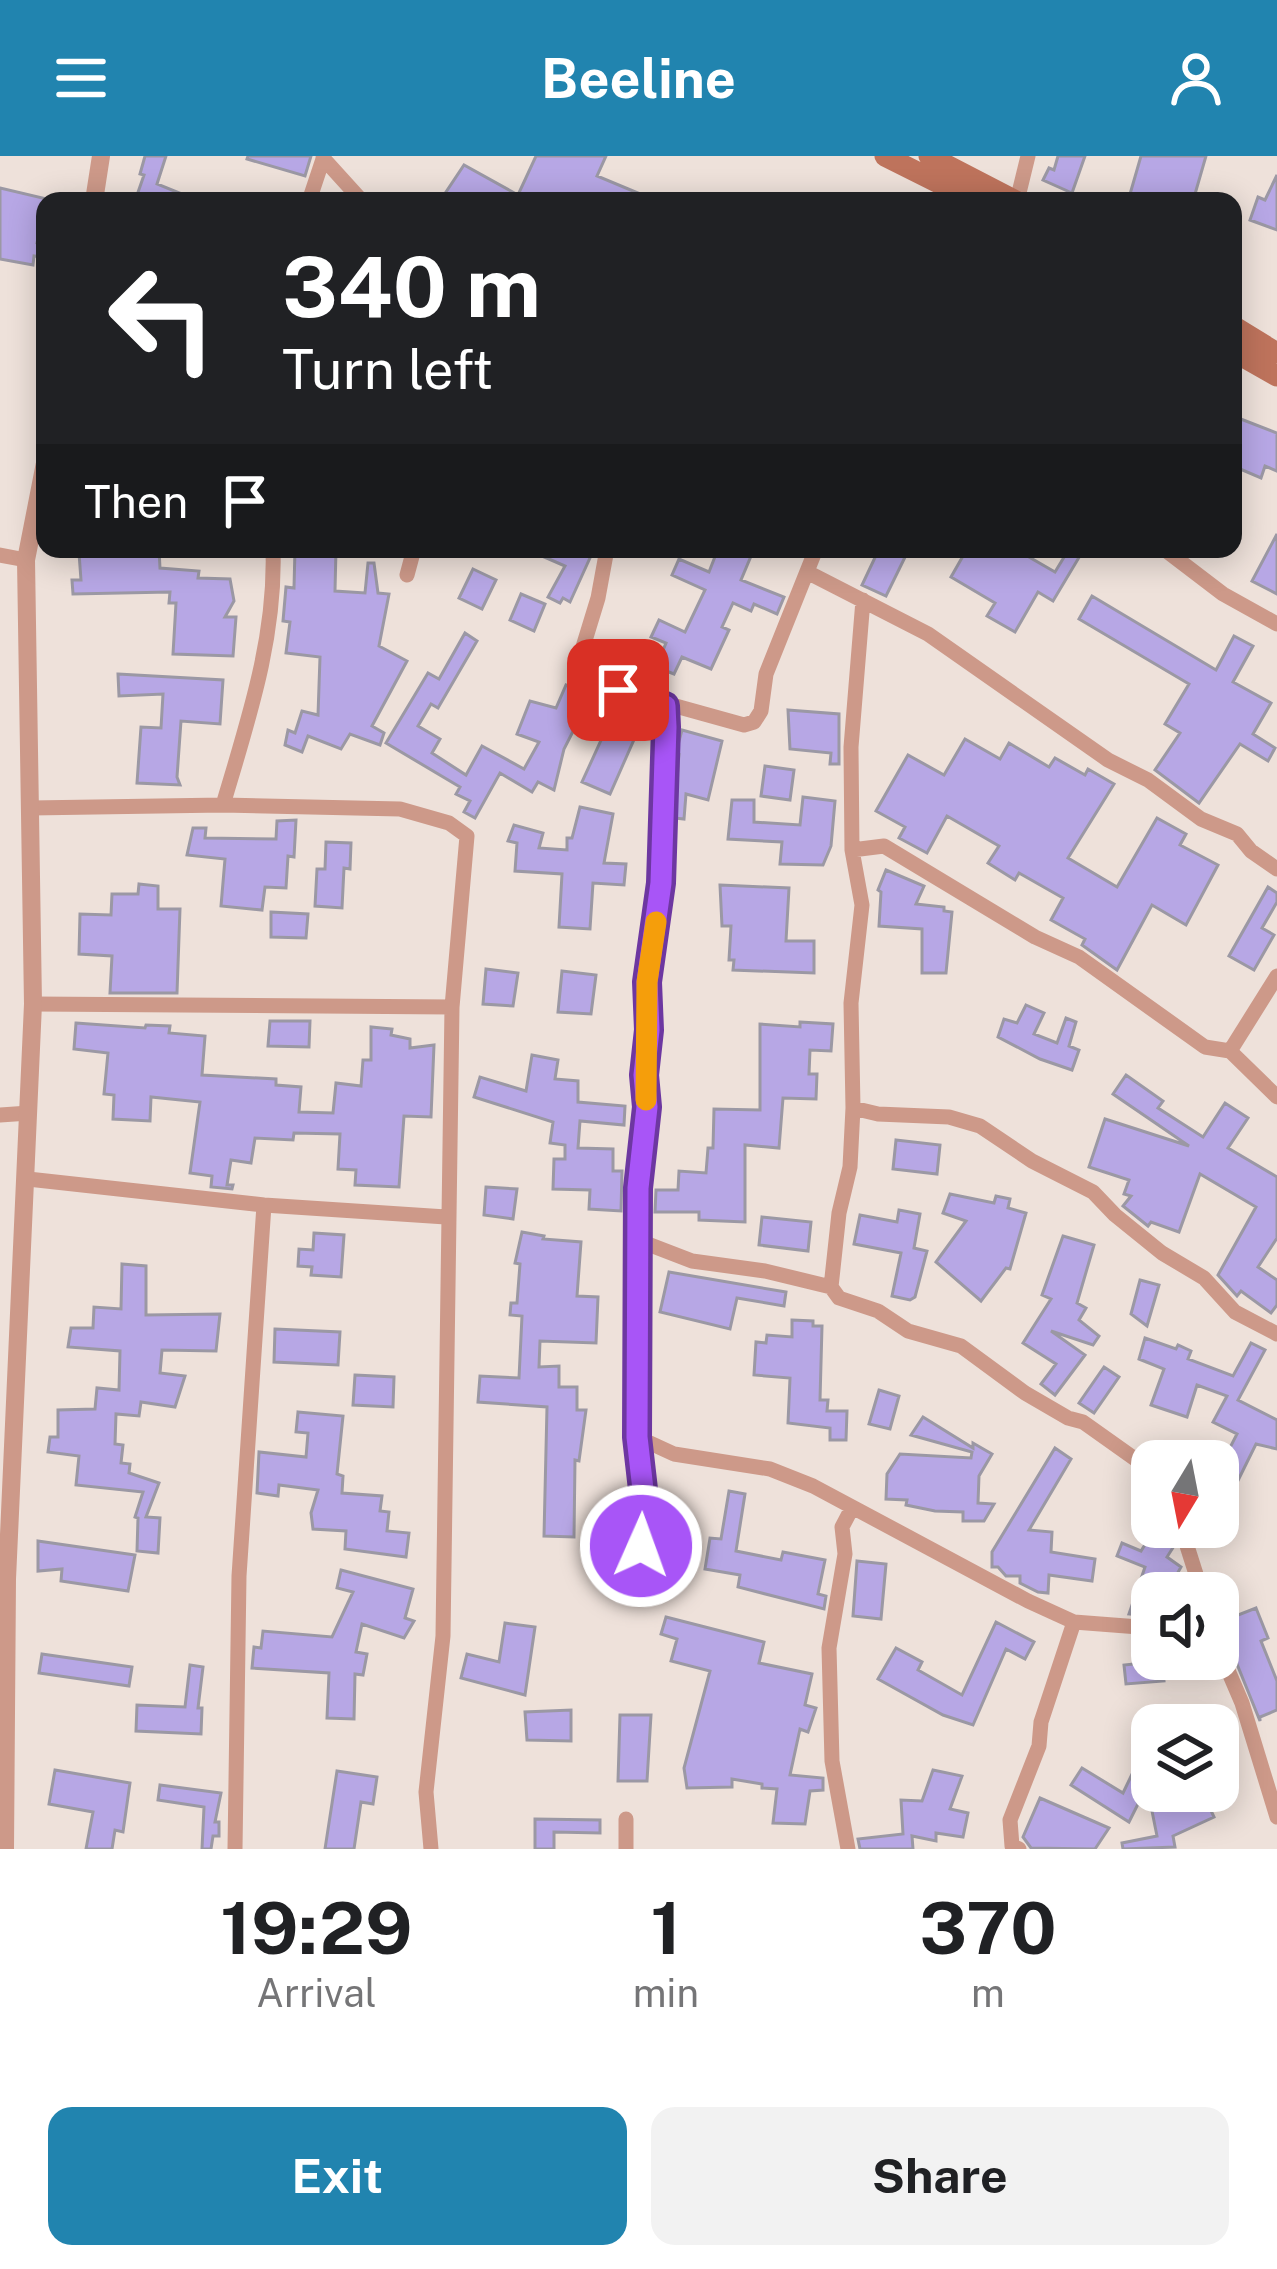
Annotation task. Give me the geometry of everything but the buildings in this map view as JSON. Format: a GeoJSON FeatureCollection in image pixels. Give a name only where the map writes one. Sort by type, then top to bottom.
{"type":"FeatureCollection","features":[{"type":"Feature","properties":{"kind":"main road"},"geometry":{"type":"LineString","coordinates":[[885,156],[957,192]]}},
{"type":"Feature","properties":{"kind":"main road"},"geometry":{"type":"LineString","coordinates":[[929,156],[999,192]]}},
{"type":"Feature","properties":{"kind":"main road"},"geometry":{"type":"LineString","coordinates":[[1242,331],[1277,352]]}},
{"type":"Feature","properties":{"kind":"main road"},"geometry":{"type":"LineString","coordinates":[[1242,356],[1277,376]]}},
{"type":"Feature","properties":{"kind":"street"},"geometry":{"type":"LineString","coordinates":[[95,192],[100,156]]}},
{"type":"Feature","properties":{"kind":"street"},"geometry":{"type":"LineString","coordinates":[[1019,192],[1028,156]]}},
{"type":"Feature","properties":{"kind":"street"},"geometry":{"type":"LineString","coordinates":[[312,192],[323,157]]}},
{"type":"Feature","properties":{"kind":"street"},"geometry":{"type":"LineString","coordinates":[[323,157],[354,192]]}},
{"type":"Feature","properties":{"kind":"street"},"geometry":{"type":"LineString","coordinates":[[5,1849],[9,1370],[28,1179],[32,1004],[26,560],[36,509]]}},
{"type":"Feature","properties":{"kind":"street"},"geometry":{"type":"LineString","coordinates":[[0,555],[26,560]]}},
{"type":"Feature","properties":{"kind":"street"},"geometry":{"type":"LineString","coordinates":[[223,805],[262,676],[273,558]]}},
{"type":"Feature","properties":{"kind":"street"},"geometry":{"type":"LineString","coordinates":[[407,575],[412,558]]}},
{"type":"Feature","properties":{"kind":"street"},"geometry":{"type":"LineString","coordinates":[[605,558],[583,647],[586,661],[618,690],[744,725],[754,722],[761,711],[766,674],[812,558]]}},
{"type":"Feature","properties":{"kind":"street"},"geometry":{"type":"LineString","coordinates":[[1175,558],[1223,594],[1277,624]]}},
{"type":"Feature","properties":{"kind":"street"},"geometry":{"type":"LineString","coordinates":[[807,572],[946,645],[1108,760],[1148,780],[1202,819],[1237,834],[1277,869]]}},
{"type":"Feature","properties":{"kind":"street"},"geometry":{"type":"LineString","coordinates":[[831,1287],[854,1108],[851,1003],[862,905],[852,850],[851,747],[863,600]]}},
{"type":"Feature","properties":{"kind":"street"},"geometry":{"type":"LineString","coordinates":[[641,1599],[645,1507],[637,1437],[640,1158],[647,1107],[647,982],[661,883],[665,706]]}},
{"type":"Feature","properties":{"kind":"street"},"geometry":{"type":"LineString","coordinates":[[31,808],[400,809],[430,816],[467,836],[452,1007],[442,1636],[426,1792],[431,1849]]}},
{"type":"Feature","properties":{"kind":"street"},"geometry":{"type":"LineString","coordinates":[[852,850],[884,846],[1036,937],[1079,957],[1205,1047],[1230,1051],[1277,1097]]}},
{"type":"Feature","properties":{"kind":"street"},"geometry":{"type":"LineString","coordinates":[[1230,1051],[1277,976]]}},
{"type":"Feature","properties":{"kind":"street"},"geometry":{"type":"LineString","coordinates":[[32,1004],[452,1007]]}},
{"type":"Feature","properties":{"kind":"street"},"geometry":{"type":"LineString","coordinates":[[854,1108],[878,1114],[949,1117],[980,1126],[1032,1161],[1094,1192],[1115,1216],[1162,1253],[1204,1277],[1235,1312],[1277,1334]]}},
{"type":"Feature","properties":{"kind":"street"},"geometry":{"type":"LineString","coordinates":[[0,1115],[29,1113]]}},
{"type":"Feature","properties":{"kind":"street"},"geometry":{"type":"LineString","coordinates":[[28,1179],[264,1205],[446,1217]]}},
{"type":"Feature","properties":{"kind":"street"},"geometry":{"type":"LineString","coordinates":[[235,1849],[239,1576],[264,1205]]}},
{"type":"Feature","properties":{"kind":"street"},"geometry":{"type":"LineString","coordinates":[[640,1241],[692,1261],[831,1287],[839,1298],[878,1311],[908,1331],[961,1346],[1025,1393],[1083,1422],[1131,1456]]}},
{"type":"Feature","properties":{"kind":"street"},"geometry":{"type":"LineString","coordinates":[[637,1437],[674,1454],[770,1469],[813,1486],[1074,1622],[1131,1626]]}},
{"type":"Feature","properties":{"kind":"street"},"geometry":{"type":"LineString","coordinates":[[848,1849],[832,1761],[829,1648],[845,1554],[842,1527],[852,1508]]}},
{"type":"Feature","properties":{"kind":"street"},"geometry":{"type":"LineString","coordinates":[[1019,1849],[1012,1846],[1010,1820],[1039,1746],[1041,1723],[1074,1622]]}},
{"type":"Feature","properties":{"kind":"street"},"geometry":{"type":"LineString","coordinates":[[1232,1680],[1277,1816]]}},
{"type":"Feature","properties":{"kind":"street"},"geometry":{"type":"LineString","coordinates":[[626,1819],[626,1849]]}},
{"type":"Feature","properties":{"kind":"slow traffic"},"geometry":{"type":"LineString","coordinates":[[646,1100],[647,982],[656,922]]}},
{"type":"Feature","properties":{"kind":"route"},"geometry":{"type":"LineString","coordinates":[[618,690],[665,706],[666,727],[661,883],[647,982],[647,1107],[638,1188],[637,1437],[645,1507],[641,1546]]}}]}
